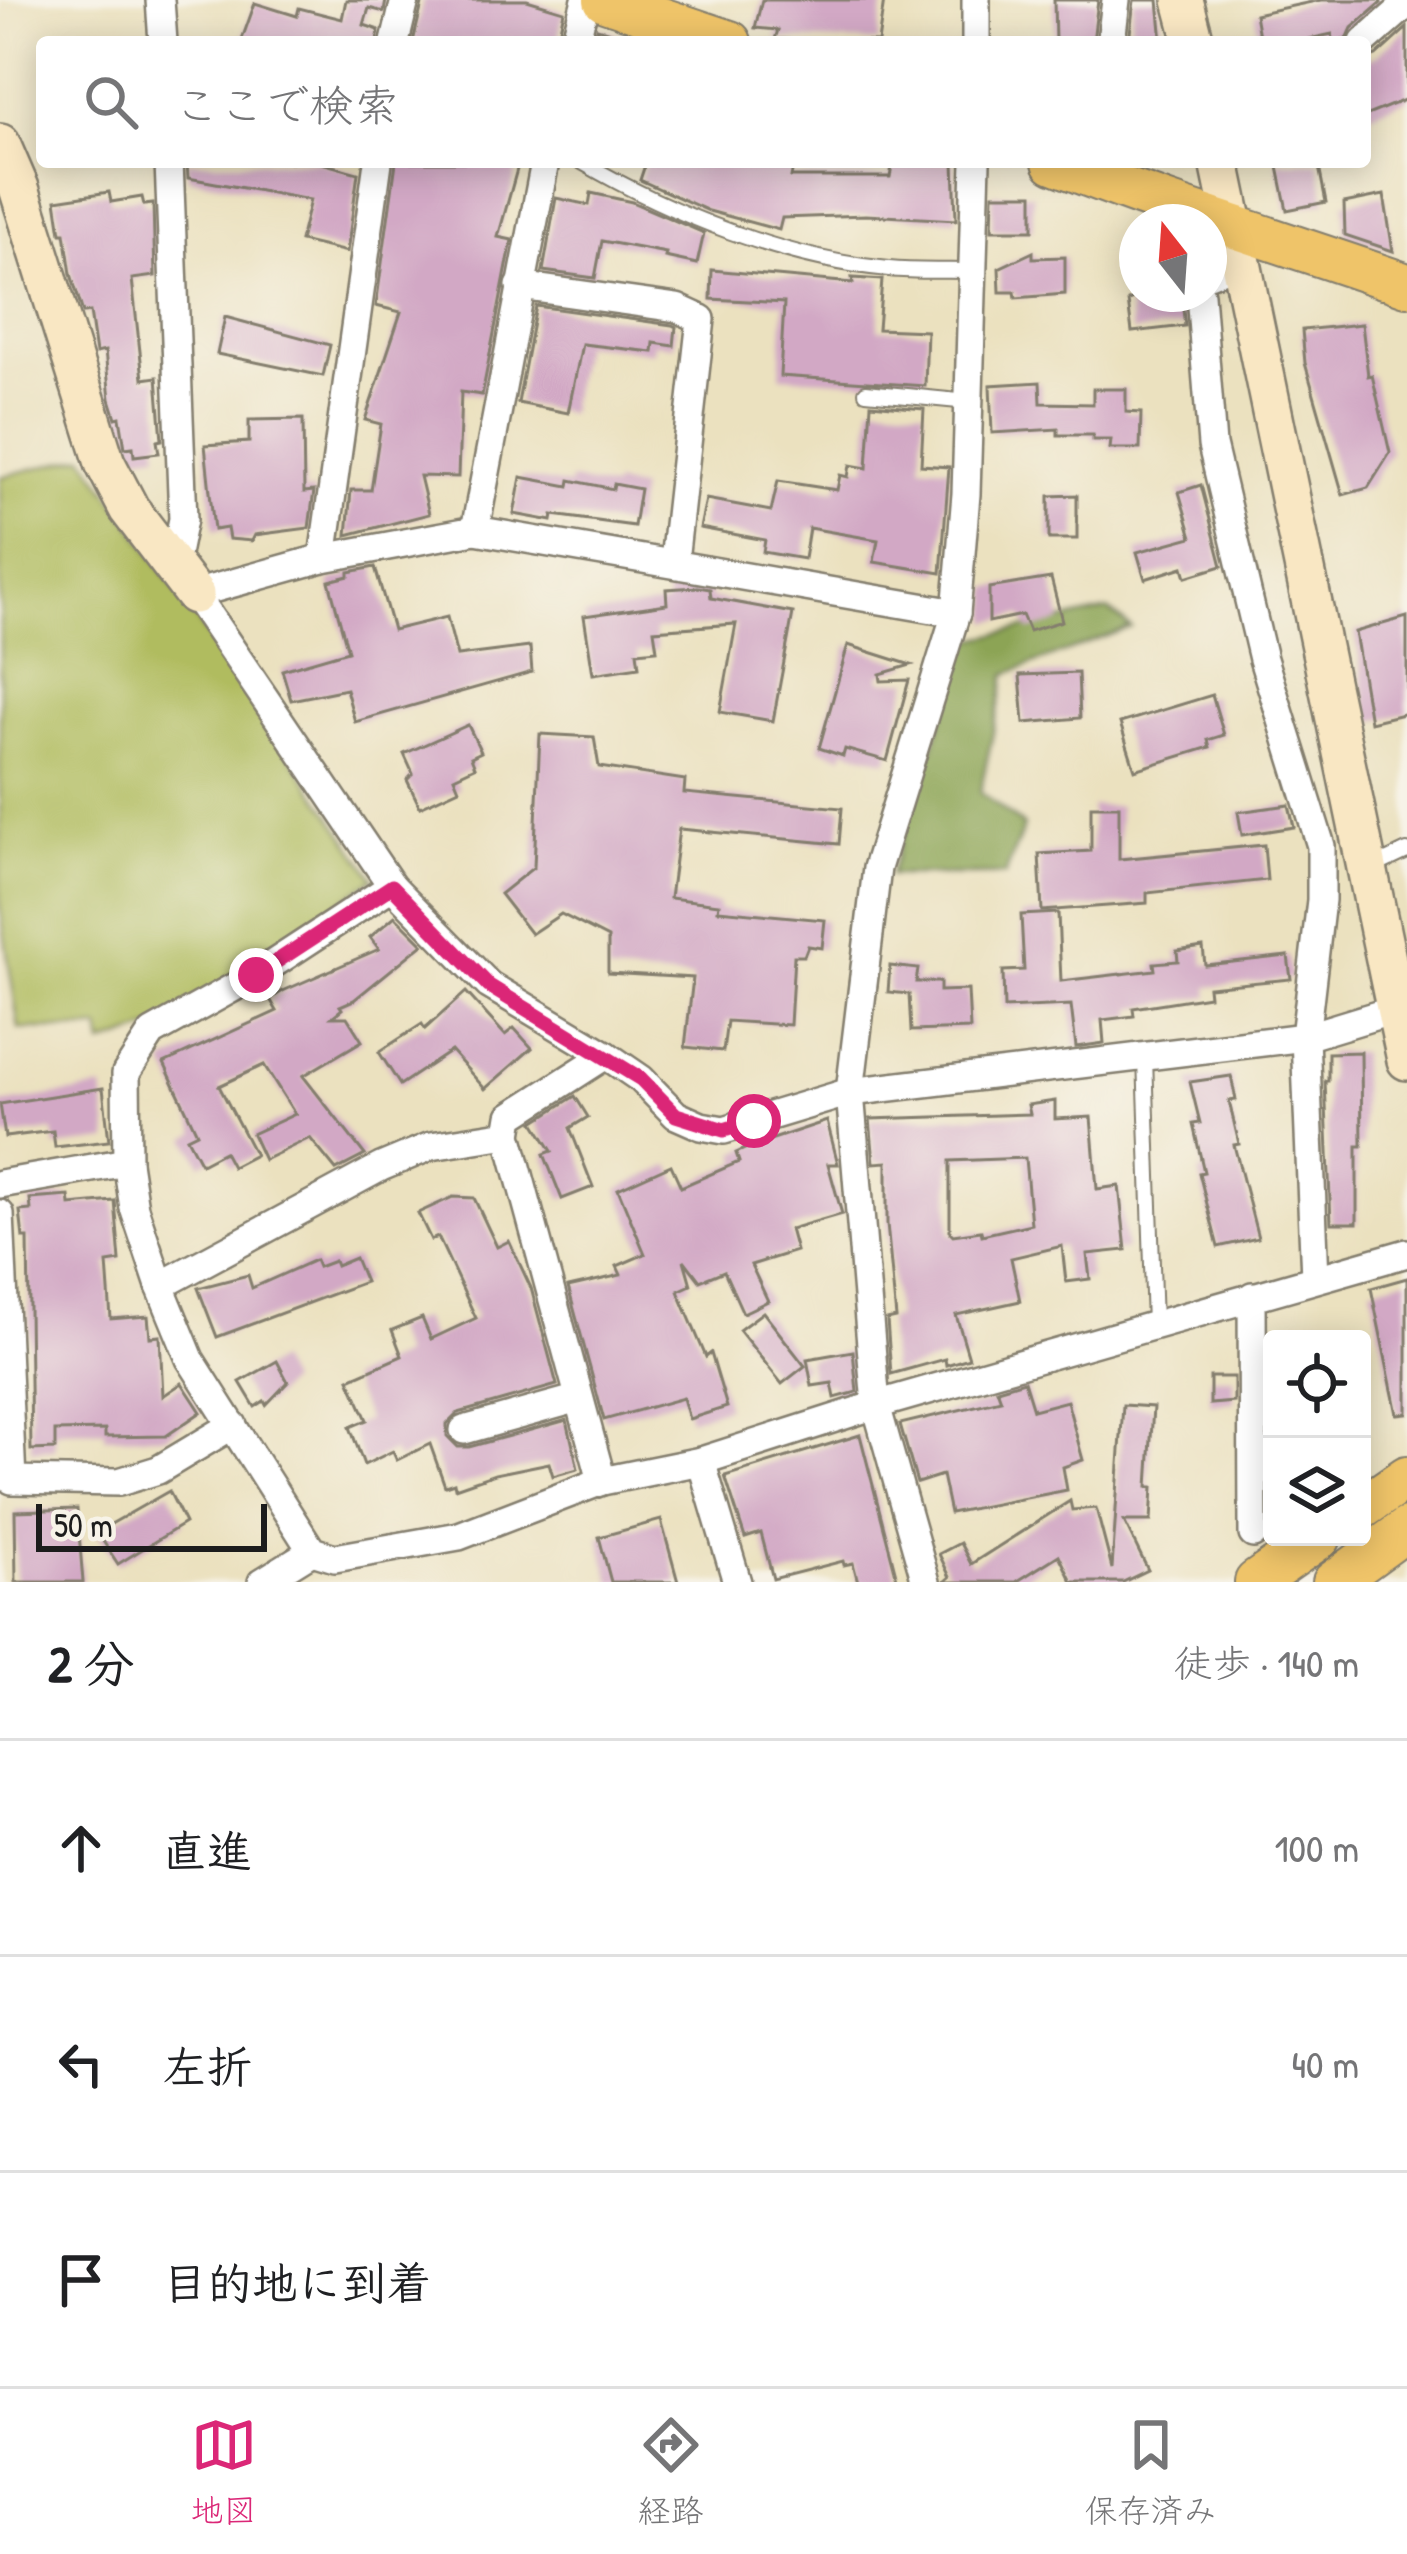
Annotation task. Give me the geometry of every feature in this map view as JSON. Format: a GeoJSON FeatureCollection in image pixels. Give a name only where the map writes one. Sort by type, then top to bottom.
{"type":"FeatureCollection","features":[{"type":"Feature","properties":{"kind":"main road"},"geometry":{"type":"LineString","coordinates":[[604,0],[713,25]]}},
{"type":"Feature","properties":{"kind":"main road"},"geometry":{"type":"LineString","coordinates":[[1069,168],[1149,204]]}},
{"type":"Feature","properties":{"kind":"main road"},"geometry":{"type":"LineString","coordinates":[[1227,253],[1407,285]]}},
{"type":"Feature","properties":{"kind":"main road"},"geometry":{"type":"LineString","coordinates":[[1371,1502],[1407,1477]]}},
{"type":"Feature","properties":{"kind":"main road"},"geometry":{"type":"LineString","coordinates":[[1334,1582],[1407,1529]]}},
{"type":"Feature","properties":{"kind":"main road"},"geometry":{"type":"LineString","coordinates":[[1256,1582],[1308,1546]]}},
{"type":"Feature","properties":{"kind":"street"},"geometry":{"type":"LineString","coordinates":[[160,0],[163,36]]}},
{"type":"Feature","properties":{"kind":"street"},"geometry":{"type":"LineString","coordinates":[[396,36],[405,0]]}},
{"type":"Feature","properties":{"kind":"street"},"geometry":{"type":"LineString","coordinates":[[577,36],[586,0]]}},
{"type":"Feature","properties":{"kind":"street"},"geometry":{"type":"LineString","coordinates":[[976,0],[976,36]]}},
{"type":"Feature","properties":{"kind":"street"},"geometry":{"type":"LineString","coordinates":[[1112,36],[1116,0]]}},
{"type":"Feature","properties":{"kind":"street"},"geometry":{"type":"LineString","coordinates":[[1183,0],[1192,36]]}},
{"type":"Feature","properties":{"kind":"street"},"geometry":{"type":"LineString","coordinates":[[1371,36],[1407,4]]}},
{"type":"Feature","properties":{"kind":"street"},"geometry":{"type":"LineString","coordinates":[[0,144],[19,188],[105,463],[129,508],[392,886],[489,986],[641,1079],[676,1115],[724,1130],[850,1092],[1305,1037],[1401,1008]]}},
{"type":"Feature","properties":{"kind":"street"},"geometry":{"type":"LineString","coordinates":[[169,168],[183,582]]}},
{"type":"Feature","properties":{"kind":"street"},"geometry":{"type":"LineString","coordinates":[[323,559],[377,168]]}},
{"type":"Feature","properties":{"kind":"street"},"geometry":{"type":"LineString","coordinates":[[475,530],[543,168]]}},
{"type":"Feature","properties":{"kind":"street"},"geometry":{"type":"LineString","coordinates":[[926,1582],[876,1405],[850,1092],[877,868],[956,613],[976,168]]}},
{"type":"Feature","properties":{"kind":"street"},"geometry":{"type":"LineString","coordinates":[[1220,168],[1223,204]]}},
{"type":"Feature","properties":{"kind":"street"},"geometry":{"type":"LineString","coordinates":[[1227,253],[1401,1008],[1407,1060]]}},
{"type":"Feature","properties":{"kind":"street"},"geometry":{"type":"LineString","coordinates":[[520,286],[677,308],[701,319],[674,561]]}},
{"type":"Feature","properties":{"kind":"street"},"geometry":{"type":"LineString","coordinates":[[1201,312],[1212,445],[1263,659],[1321,846],[1321,900],[1305,1037],[1315,1278]]}},
{"type":"Feature","properties":{"kind":"street"},"geometry":{"type":"LineString","coordinates":[[183,582],[475,530],[956,613]]}},
{"type":"Feature","properties":{"kind":"street"},"geometry":{"type":"LineString","coordinates":[[332,1564],[190,1358],[134,1208],[127,1162],[126,1073],[152,1033],[256,975],[392,886]]}},
{"type":"Feature","properties":{"kind":"street"},"geometry":{"type":"LineString","coordinates":[[602,1481],[508,1134],[511,1116],[606,1055]]}},
{"type":"Feature","properties":{"kind":"street"},"geometry":{"type":"LineString","coordinates":[[160,1286],[381,1167],[431,1146],[508,1134]]}},
{"type":"Feature","properties":{"kind":"street"},"geometry":{"type":"LineString","coordinates":[[0,1184],[127,1162]]}},
{"type":"Feature","properties":{"kind":"street"},"geometry":{"type":"LineString","coordinates":[[0,1214],[12,1480],[119,1481],[158,1470],[233,1425]]}},
{"type":"Feature","properties":{"kind":"street"},"geometry":{"type":"LineString","coordinates":[[262,1582],[459,1536],[602,1481],[701,1461],[876,1405],[1407,1252]]}},
{"type":"Feature","properties":{"kind":"street"},"geometry":{"type":"LineString","coordinates":[[1252,1296],[1253,1534]]}},
{"type":"Feature","properties":{"kind":"street"},"geometry":{"type":"LineString","coordinates":[[464,1430],[580,1398]]}},
{"type":"Feature","properties":{"kind":"street"},"geometry":{"type":"LineString","coordinates":[[701,1461],[737,1582]]}},
{"type":"Feature","properties":{"kind":"lane"},"geometry":{"type":"LineString","coordinates":[[592,168],[746,239],[785,250],[888,269],[973,271]]}},
{"type":"Feature","properties":{"kind":"lane"},"geometry":{"type":"LineString","coordinates":[[866,392],[969,402]]}},
{"type":"Feature","properties":{"kind":"lane"},"geometry":{"type":"LineString","coordinates":[[1369,869],[1407,851]]}},
{"type":"Feature","properties":{"kind":"lane"},"geometry":{"type":"LineString","coordinates":[[1145,1058],[1154,1324]]}},
{"type":"Feature","properties":{"kind":"green space"},"geometry":{"type":"Polygon","coordinates":[[[84,456],[374,878],[178,1019],[103,1045],[100,1029],[19,1029],[0,907],[0,477],[84,456]]]}},
{"type":"Feature","properties":{"kind":"green space"},"geometry":{"type":"Polygon","coordinates":[[[1108,610],[1131,627],[1006,674],[980,792],[1024,826],[1005,875],[890,875],[969,640],[1108,610]]]}},
{"type":"Feature","properties":{"kind":"building"},"geometry":{"type":"Polygon","coordinates":[[[346,0],[386,0],[384,12],[369,8],[364,25],[379,30],[378,36],[243,36],[255,3],[297,16],[299,8],[342,19],[346,0]]]}},
{"type":"Feature","properties":{"kind":"building"},"geometry":{"type":"Polygon","coordinates":[[[423,0],[527,0],[564,11],[558,36],[414,36],[423,0]]]}},
{"type":"Feature","properties":{"kind":"building"},"geometry":{"type":"Polygon","coordinates":[[[762,0],[884,0],[879,36],[776,36],[778,30],[755,28],[762,0]]]}},
{"type":"Feature","properties":{"kind":"building"},"geometry":{"type":"Polygon","coordinates":[[[1054,0],[1098,0],[1094,36],[1055,36],[1054,0]]]}},
{"type":"Feature","properties":{"kind":"building"},"geometry":{"type":"Polygon","coordinates":[[[1134,0],[1158,0],[1161,36],[1130,36],[1134,0]]]}},
{"type":"Feature","properties":{"kind":"building"},"geometry":{"type":"Polygon","coordinates":[[[1321,0],[1381,3],[1348,36],[1259,36],[1255,14],[1321,0]]]}},
{"type":"Feature","properties":{"kind":"building"},"geometry":{"type":"Polygon","coordinates":[[[597,28],[623,36],[595,36],[597,28]]]}},
{"type":"Feature","properties":{"kind":"building"},"geometry":{"type":"Polygon","coordinates":[[[1407,28],[1407,99],[1371,114],[1371,58],[1407,28]]]}},
{"type":"Feature","properties":{"kind":"building"},"geometry":{"type":"Polygon","coordinates":[[[187,168],[340,168],[358,173],[347,252],[300,241],[310,200],[188,178],[187,168]]]}},
{"type":"Feature","properties":{"kind":"building"},"geometry":{"type":"Polygon","coordinates":[[[395,168],[517,168],[498,237],[512,240],[482,395],[461,392],[458,477],[420,476],[429,514],[347,535],[351,490],[371,490],[381,424],[365,420],[401,312],[376,306],[395,168]]]}},
{"type":"Feature","properties":{"kind":"building"},"geometry":{"type":"Polygon","coordinates":[[[644,168],[793,168],[791,177],[890,177],[892,168],[954,168],[956,220],[866,215],[782,218],[779,230],[709,211],[640,180],[644,168]]]}},
{"type":"Feature","properties":{"kind":"building"},"geometry":{"type":"Polygon","coordinates":[[[1278,168],[1319,168],[1326,202],[1287,210],[1278,168]]]}},
{"type":"Feature","properties":{"kind":"building"},"geometry":{"type":"Polygon","coordinates":[[[109,192],[111,202],[142,197],[144,205],[153,204],[155,276],[132,279],[143,379],[157,377],[159,453],[134,456],[133,447],[125,448],[120,417],[116,418],[110,399],[105,351],[96,353],[90,312],[83,313],[65,233],[61,233],[56,200],[109,192]]]}},
{"type":"Feature","properties":{"kind":"building"},"geometry":{"type":"Polygon","coordinates":[[[591,193],[632,202],[704,233],[697,264],[602,241],[595,278],[543,271],[556,198],[589,205],[591,193]]]}},
{"type":"Feature","properties":{"kind":"building"},"geometry":{"type":"Polygon","coordinates":[[[993,194],[1033,194],[1033,230],[992,230],[993,194]]]}},
{"type":"Feature","properties":{"kind":"building"},"geometry":{"type":"Polygon","coordinates":[[[1384,195],[1393,251],[1345,235],[1344,203],[1384,195]]]}},
{"type":"Feature","properties":{"kind":"building"},"geometry":{"type":"Polygon","coordinates":[[[1033,252],[1033,258],[1065,257],[1065,294],[1016,298],[1015,292],[1000,292],[999,268],[1033,252]]]}},
{"type":"Feature","properties":{"kind":"building"},"geometry":{"type":"Polygon","coordinates":[[[712,270],[853,283],[852,278],[882,280],[878,329],[927,331],[925,386],[780,376],[784,303],[711,299],[712,270]]]}},
{"type":"Feature","properties":{"kind":"building"},"geometry":{"type":"Polygon","coordinates":[[[536,306],[672,325],[676,327],[674,346],[654,343],[653,352],[582,344],[568,413],[518,403],[536,306]]]}},
{"type":"Feature","properties":{"kind":"building"},"geometry":{"type":"Polygon","coordinates":[[[1129,312],[1183,312],[1185,326],[1132,332],[1129,312]]]}},
{"type":"Feature","properties":{"kind":"building"},"geometry":{"type":"Polygon","coordinates":[[[225,317],[330,345],[323,376],[217,354],[225,317]]]}},
{"type":"Feature","properties":{"kind":"building"},"geometry":{"type":"Polygon","coordinates":[[[1362,324],[1368,376],[1372,375],[1390,453],[1368,488],[1343,495],[1305,363],[1302,330],[1362,324]]]}},
{"type":"Feature","properties":{"kind":"building"},"geometry":{"type":"Polygon","coordinates":[[[1040,382],[1041,403],[1093,404],[1093,389],[1126,389],[1126,412],[1141,413],[1140,449],[1110,449],[1111,440],[1058,435],[1058,429],[992,433],[990,385],[1040,382]]]}},
{"type":"Feature","properties":{"kind":"building"},"geometry":{"type":"Polygon","coordinates":[[[871,404],[924,409],[921,465],[949,467],[941,573],[874,562],[878,540],[809,528],[804,559],[763,552],[765,540],[700,528],[706,499],[771,511],[778,481],[837,490],[840,475],[848,477],[850,465],[867,468],[871,404]]]}},
{"type":"Feature","properties":{"kind":"building"},"geometry":{"type":"Polygon","coordinates":[[[303,419],[304,492],[314,491],[309,528],[255,535],[252,541],[229,539],[227,528],[214,530],[205,445],[249,442],[249,420],[303,419]]]}},
{"type":"Feature","properties":{"kind":"building"},"geometry":{"type":"Polygon","coordinates":[[[521,477],[569,486],[570,480],[640,489],[634,526],[514,514],[521,477]]]}},
{"type":"Feature","properties":{"kind":"building"},"geometry":{"type":"Polygon","coordinates":[[[1201,485],[1222,566],[1186,577],[1183,567],[1145,579],[1137,552],[1192,537],[1179,492],[1201,485]]]}},
{"type":"Feature","properties":{"kind":"building"},"geometry":{"type":"Polygon","coordinates":[[[1077,495],[1077,539],[1049,539],[1049,496],[1077,495]]]}},
{"type":"Feature","properties":{"kind":"building"},"geometry":{"type":"Polygon","coordinates":[[[375,567],[393,630],[447,617],[457,656],[530,647],[532,672],[355,722],[346,689],[291,700],[282,670],[348,651],[329,581],[375,567]]]}},
{"type":"Feature","properties":{"kind":"building"},"geometry":{"type":"Polygon","coordinates":[[[1051,578],[1062,621],[1029,631],[1022,615],[989,622],[989,588],[1051,578]]]}},
{"type":"Feature","properties":{"kind":"building"},"geometry":{"type":"Polygon","coordinates":[[[666,589],[710,589],[711,598],[793,613],[773,721],[720,712],[736,624],[654,630],[657,650],[637,652],[639,667],[593,674],[584,616],[667,604],[666,589]]]}},
{"type":"Feature","properties":{"kind":"building"},"geometry":{"type":"Polygon","coordinates":[[[1407,617],[1407,713],[1370,722],[1355,632],[1407,617]]]}},
{"type":"Feature","properties":{"kind":"building"},"geometry":{"type":"Polygon","coordinates":[[[848,645],[911,665],[880,674],[881,681],[909,680],[887,761],[845,749],[843,756],[819,748],[848,645]]]}},
{"type":"Feature","properties":{"kind":"building"},"geometry":{"type":"Polygon","coordinates":[[[1078,673],[1080,718],[1024,723],[1020,675],[1078,673]]]}},
{"type":"Feature","properties":{"kind":"building"},"geometry":{"type":"Polygon","coordinates":[[[1212,695],[1224,735],[1208,740],[1210,747],[1135,770],[1120,723],[1212,695]]]}},
{"type":"Feature","properties":{"kind":"building"},"geometry":{"type":"Polygon","coordinates":[[[468,725],[481,752],[471,757],[475,767],[454,777],[459,789],[420,807],[407,780],[413,774],[404,754],[468,725]]]}},
{"type":"Feature","properties":{"kind":"building"},"geometry":{"type":"Polygon","coordinates":[[[540,734],[594,737],[599,767],[685,780],[684,793],[842,808],[839,844],[679,829],[670,898],[719,904],[718,910],[825,920],[822,948],[808,946],[804,956],[794,956],[790,1025],[727,1021],[723,1051],[685,1047],[693,978],[608,973],[608,938],[561,914],[531,934],[500,894],[534,867],[540,734]]]}},
{"type":"Feature","properties":{"kind":"building"},"geometry":{"type":"Polygon","coordinates":[[[1289,805],[1294,827],[1242,835],[1238,812],[1289,805]]]}},
{"type":"Feature","properties":{"kind":"building"},"geometry":{"type":"Polygon","coordinates":[[[1091,806],[1119,806],[1119,859],[1264,845],[1267,880],[1147,893],[1147,903],[1042,911],[1039,854],[1091,851],[1091,806]]]}},
{"type":"Feature","properties":{"kind":"building"},"geometry":{"type":"Polygon","coordinates":[[[1058,913],[1061,981],[1155,970],[1154,963],[1178,961],[1177,951],[1203,947],[1205,965],[1288,956],[1291,979],[1208,987],[1209,996],[1133,1008],[1134,1016],[1102,1020],[1104,1043],[1076,1047],[1071,1005],[1004,1008],[1003,971],[1024,970],[1021,915],[1058,913]]]}},
{"type":"Feature","properties":{"kind":"building"},"geometry":{"type":"Polygon","coordinates":[[[395,916],[423,944],[332,1017],[347,1017],[362,1041],[303,1076],[365,1155],[336,1170],[310,1138],[264,1160],[252,1134],[295,1114],[264,1065],[219,1086],[255,1155],[232,1167],[224,1152],[201,1164],[187,1138],[197,1133],[164,1063],[277,1011],[270,999],[283,991],[379,949],[370,937],[395,916]]]}},
{"type":"Feature","properties":{"kind":"building"},"geometry":{"type":"Polygon","coordinates":[[[890,966],[918,969],[916,982],[940,982],[940,991],[968,990],[970,1029],[911,1031],[909,994],[888,992],[890,966]]]}},
{"type":"Feature","properties":{"kind":"building"},"geometry":{"type":"Polygon","coordinates":[[[466,992],[505,1035],[514,1028],[532,1048],[485,1089],[451,1051],[400,1085],[379,1052],[422,1024],[425,1029],[466,992]]]}},
{"type":"Feature","properties":{"kind":"building"},"geometry":{"type":"Polygon","coordinates":[[[1361,1052],[1357,1223],[1331,1223],[1328,1053],[1361,1052]]]}},
{"type":"Feature","properties":{"kind":"building"},"geometry":{"type":"Polygon","coordinates":[[[1231,1076],[1236,1100],[1229,1101],[1239,1144],[1234,1145],[1258,1238],[1218,1247],[1199,1173],[1204,1172],[1193,1124],[1200,1123],[1190,1082],[1231,1076]]]}},
{"type":"Feature","properties":{"kind":"building"},"geometry":{"type":"Polygon","coordinates":[[[103,1088],[109,1141],[55,1147],[53,1131],[5,1137],[0,1104],[103,1088]]]}},
{"type":"Feature","properties":{"kind":"building"},"geometry":{"type":"Polygon","coordinates":[[[575,1096],[588,1117],[570,1128],[593,1187],[562,1199],[544,1154],[552,1151],[534,1122],[575,1096]]]}},
{"type":"Feature","properties":{"kind":"building"},"geometry":{"type":"Polygon","coordinates":[[[1055,1101],[1055,1119],[1091,1117],[1097,1189],[1119,1186],[1126,1250],[1087,1254],[1090,1279],[1066,1282],[1062,1246],[1011,1258],[1020,1301],[956,1315],[969,1358],[946,1365],[945,1359],[891,1374],[887,1320],[896,1318],[887,1162],[874,1163],[870,1119],[1030,1114],[1028,1105],[1055,1101]],[[1025,1158],[950,1161],[953,1235],[981,1231],[982,1235],[1031,1224],[1025,1158]]]}},
{"type":"Feature","properties":{"kind":"building"},"geometry":{"type":"Polygon","coordinates":[[[827,1121],[838,1164],[828,1164],[842,1214],[790,1229],[796,1251],[751,1265],[768,1301],[743,1313],[724,1271],[700,1281],[684,1260],[691,1285],[678,1291],[706,1357],[711,1353],[727,1407],[689,1419],[683,1398],[604,1420],[568,1287],[621,1275],[617,1266],[645,1254],[618,1189],[671,1165],[681,1187],[739,1162],[736,1153],[827,1121]]]}},
{"type":"Feature","properties":{"kind":"building"},"geometry":{"type":"Polygon","coordinates":[[[69,1196],[70,1205],[115,1201],[120,1261],[107,1263],[111,1319],[148,1316],[150,1337],[160,1336],[163,1396],[182,1383],[201,1412],[166,1436],[105,1437],[105,1430],[55,1431],[55,1449],[31,1450],[28,1238],[23,1238],[20,1211],[31,1210],[30,1199],[69,1196]]]}},
{"type":"Feature","properties":{"kind":"building"},"geometry":{"type":"Polygon","coordinates":[[[453,1197],[474,1198],[497,1247],[509,1241],[531,1288],[557,1385],[458,1413],[447,1424],[447,1436],[458,1447],[469,1447],[567,1420],[578,1469],[553,1476],[549,1463],[455,1488],[454,1483],[445,1486],[430,1444],[397,1460],[393,1451],[364,1465],[350,1427],[367,1420],[349,1379],[402,1356],[392,1330],[422,1318],[431,1339],[476,1318],[438,1237],[431,1240],[418,1213],[453,1197]]]}},
{"type":"Feature","properties":{"kind":"building"},"geometry":{"type":"Polygon","coordinates":[[[355,1258],[365,1282],[217,1337],[198,1288],[248,1275],[252,1288],[315,1260],[318,1267],[355,1258]]]}},
{"type":"Feature","properties":{"kind":"building"},"geometry":{"type":"Polygon","coordinates":[[[1407,1278],[1407,1413],[1397,1414],[1371,1288],[1407,1278]]]}},
{"type":"Feature","properties":{"kind":"building"},"geometry":{"type":"Polygon","coordinates":[[[763,1312],[805,1366],[782,1384],[739,1330],[763,1312]]]}},
{"type":"Feature","properties":{"kind":"building"},"geometry":{"type":"Polygon","coordinates":[[[853,1351],[857,1392],[835,1398],[832,1383],[812,1386],[807,1359],[853,1351]]]}},
{"type":"Feature","properties":{"kind":"building"},"geometry":{"type":"Polygon","coordinates":[[[277,1361],[288,1382],[266,1405],[264,1401],[255,1407],[240,1382],[277,1361]]]}},
{"type":"Feature","properties":{"kind":"building"},"geometry":{"type":"Polygon","coordinates":[[[1210,1377],[1234,1377],[1234,1402],[1210,1404],[1210,1377]]]}},
{"type":"Feature","properties":{"kind":"building"},"geometry":{"type":"Polygon","coordinates":[[[1024,1381],[1033,1410],[1067,1401],[1083,1460],[1063,1467],[1067,1490],[950,1513],[942,1475],[917,1483],[900,1424],[1001,1400],[997,1389],[1024,1381]]]}},
{"type":"Feature","properties":{"kind":"building"},"geometry":{"type":"Polygon","coordinates":[[[1123,1405],[1153,1407],[1151,1521],[1124,1521],[1148,1570],[1123,1582],[1072,1582],[1059,1555],[1016,1582],[944,1582],[950,1577],[939,1554],[960,1543],[971,1564],[1070,1501],[1072,1510],[1096,1508],[1112,1569],[1123,1405]]]}},
{"type":"Feature","properties":{"kind":"building"},"geometry":{"type":"Polygon","coordinates":[[[860,1435],[898,1582],[858,1582],[853,1563],[844,1565],[843,1561],[773,1579],[761,1533],[745,1538],[725,1476],[860,1435]]]}},
{"type":"Feature","properties":{"kind":"building"},"geometry":{"type":"Polygon","coordinates":[[[169,1491],[185,1523],[118,1564],[97,1532],[169,1491]]]}},
{"type":"Feature","properties":{"kind":"building"},"geometry":{"type":"Polygon","coordinates":[[[77,1509],[83,1582],[16,1582],[15,1511],[77,1509]]]}},
{"type":"Feature","properties":{"kind":"building"},"geometry":{"type":"Polygon","coordinates":[[[661,1520],[678,1582],[611,1582],[599,1537],[661,1520]]]}},
{"type":"Feature","properties":{"kind":"route"},"geometry":{"type":"LineString","coordinates":[[256,975],[392,886],[489,986],[641,1079],[676,1115],[724,1130],[754,1121]]}}]}
